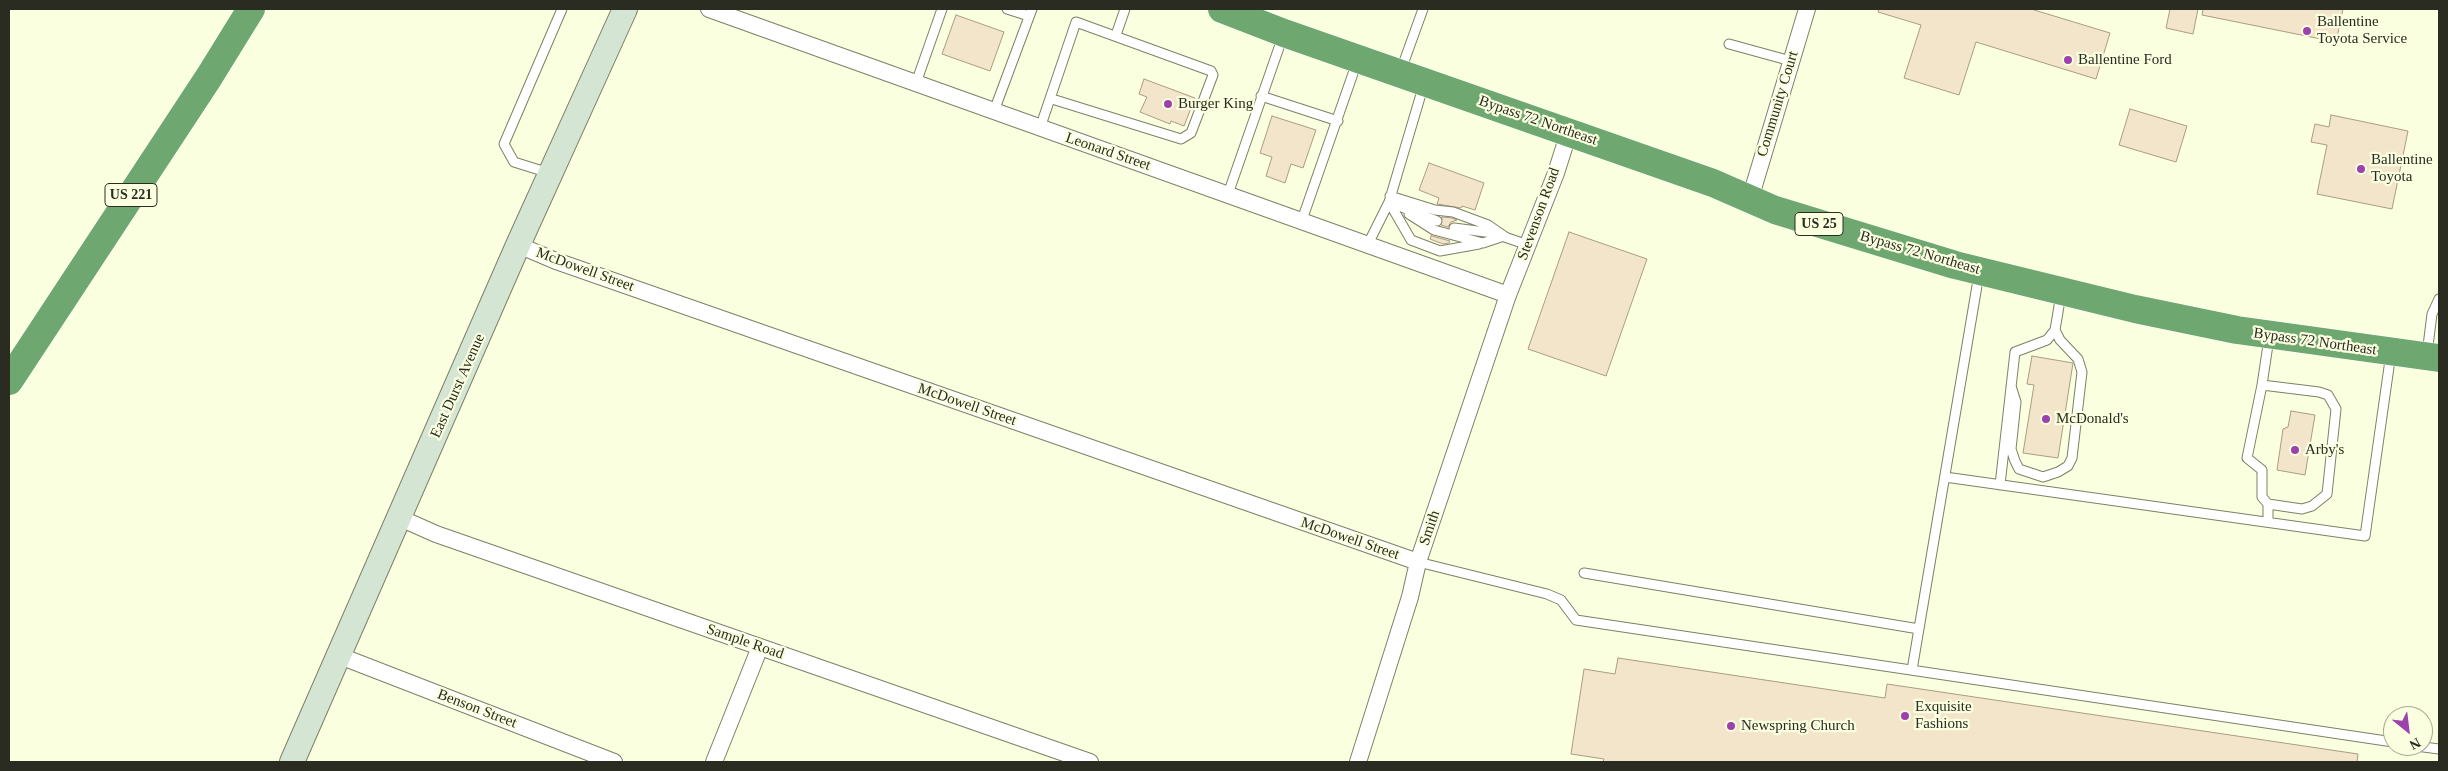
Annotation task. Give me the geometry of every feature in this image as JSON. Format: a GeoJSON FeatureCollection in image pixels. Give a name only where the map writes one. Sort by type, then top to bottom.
{"type":"FeatureCollection","features":[{"type":"Feature","properties":{"kind":"highway","name":"Bypass 72 Northeast"},"geometry":{"type":"LineString","coordinates":[[1222,9],[1284,33],[1713,183],[1784,213],[1979,271],[2144,311],[2269,335],[2433,358]]}},
{"type":"Feature","properties":{"kind":"highway","name":"US 221"},"geometry":{"type":"LineString","coordinates":[[9,381],[209,77],[245,12]]}},
{"type":"Feature","properties":{"kind":"street","name":"East Durst Avenue"},"geometry":{"type":"LineString","coordinates":[[292,762],[340,656],[518,245],[552,174],[625,9]]}},
{"type":"Feature","properties":{"kind":"street","name":"Leonard Street"},"geometry":{"type":"LineString","coordinates":[[709,9],[1508,295]]}},
{"type":"Feature","properties":{"kind":"street","name":"Community Court"},"geometry":{"type":"LineString","coordinates":[[1750,199],[1806,9]]}},
{"type":"Feature","properties":{"kind":"street","name":"Stevenson Road"},"geometry":{"type":"LineString","coordinates":[[1508,295],[1569,132]]}},
{"type":"Feature","properties":{"kind":"street","name":"McDowell Street"},"geometry":{"type":"LineString","coordinates":[[518,245],[556,261],[1418,562]]}},
{"type":"Feature","properties":{"kind":"street","name":"Smith"},"geometry":{"type":"LineString","coordinates":[[1358,762],[1410,597],[1418,562],[1508,295]]}},
{"type":"Feature","properties":{"kind":"street","name":"Sample Road"},"geometry":{"type":"LineString","coordinates":[[400,518],[436,534],[1090,762]]}},
{"type":"Feature","properties":{"kind":"street"},"geometry":{"type":"LineString","coordinates":[[714,762],[760,647]]}},
{"type":"Feature","properties":{"kind":"street","name":"Benson Street"},"geometry":{"type":"LineString","coordinates":[[340,656],[614,762]]}},
{"type":"Feature","properties":{"kind":"lane"},"geometry":{"type":"LineString","coordinates":[[552,174],[514,162],[504,144],[562,9]]}},
{"type":"Feature","properties":{"kind":"lane"},"geometry":{"type":"LineString","coordinates":[[916,83],[942,9]]}},
{"type":"Feature","properties":{"kind":"lane"},"geometry":{"type":"LineString","coordinates":[[994,111],[1030,13],[1007,9]]}},
{"type":"Feature","properties":{"kind":"lane"},"geometry":{"type":"LineString","coordinates":[[1116,35],[1125,9]]}},
{"type":"Feature","properties":{"kind":"lane"},"geometry":{"type":"LineString","coordinates":[[1368,244],[1390,199],[1409,134],[1413,77],[1423,9]]}},
{"type":"Feature","properties":{"kind":"lane"},"geometry":{"type":"LineString","coordinates":[[1040,128],[1052,99],[1076,22],[1116,35],[1210,71],[1213,75],[1191,133],[1181,139],[1052,99]]}},
{"type":"Feature","properties":{"kind":"lane"},"geometry":{"type":"LineString","coordinates":[[1228,194],[1284,33]]}},
{"type":"Feature","properties":{"kind":"lane"},"geometry":{"type":"LineString","coordinates":[[1730,44],[1791,61]]}},
{"type":"Feature","properties":{"kind":"lane"},"geometry":{"type":"LineString","coordinates":[[1302,220],[1338,121],[1358,58]]}},
{"type":"Feature","properties":{"kind":"lane"},"geometry":{"type":"LineString","coordinates":[[1261,96],[1338,121]]}},
{"type":"Feature","properties":{"kind":"lane"},"geometry":{"type":"LineString","coordinates":[[1390,199],[1437,221]]}},
{"type":"Feature","properties":{"kind":"lane"},"geometry":{"type":"LineString","coordinates":[[1390,199],[1435,210],[1453,212],[1488,225],[1504,236]]}},
{"type":"Feature","properties":{"kind":"lane"},"geometry":{"type":"LineString","coordinates":[[1390,199],[1434,230],[1483,243]]}},
{"type":"Feature","properties":{"kind":"lane"},"geometry":{"type":"LineString","coordinates":[[1390,199],[1411,240],[1440,251],[1483,243],[1504,236]]}},
{"type":"Feature","properties":{"kind":"lane"},"geometry":{"type":"LineString","coordinates":[[1454,228],[1493,232],[1528,245]]}},
{"type":"Feature","properties":{"kind":"lane"},"geometry":{"type":"LineString","coordinates":[[1912,670],[1979,271]]}},
{"type":"Feature","properties":{"kind":"lane"},"geometry":{"type":"LineString","coordinates":[[2000,485],[2014,352],[2047,340],[2055,330],[2061,291]]}},
{"type":"Feature","properties":{"kind":"lane"},"geometry":{"type":"LineString","coordinates":[[2433,358],[2432,314],[2439,299]]}},
{"type":"Feature","properties":{"kind":"lane"},"geometry":{"type":"LineString","coordinates":[[2011,386],[2016,402],[2011,449],[2020,469],[2043,477],[2068,466],[2072,458],[2082,372],[2078,359],[2060,340],[2055,330]]}},
{"type":"Feature","properties":{"kind":"lane"},"geometry":{"type":"LineString","coordinates":[[2268,522],[2268,504],[2262,497],[2262,470],[2248,458],[2262,385],[2269,335]]}},
{"type":"Feature","properties":{"kind":"lane"},"geometry":{"type":"LineString","coordinates":[[1945,477],[2365,536],[2391,353]]}},
{"type":"Feature","properties":{"kind":"lane"},"geometry":{"type":"LineString","coordinates":[[2262,385],[2319,392],[2328,395],[2336,409],[2327,494],[2312,506],[2302,508],[2268,504]]}},
{"type":"Feature","properties":{"kind":"lane"},"geometry":{"type":"LineString","coordinates":[[1418,562],[1547,594],[1561,600],[1576,620],[2383,741]]}},
{"type":"Feature","properties":{"kind":"lane"},"geometry":{"type":"LineString","coordinates":[[1584,573],[1919,629]]}},
{"type":"Feature","properties":{"kind":"building","name":"Ballentine Ford"},"geometry":{"type":"Polygon","coordinates":[[[1879,9],[2031,9],[2110,33],[2096,79],[1976,42],[1959,95],[1904,78],[1921,25],[1878,12],[1879,9]]]}},
{"type":"Feature","properties":{"kind":"building"},"geometry":{"type":"Polygon","coordinates":[[[2170,9],[2198,9],[2193,34],[2166,28],[2170,9]]]}},
{"type":"Feature","properties":{"kind":"building","name":"Ballentine Toyota Service"},"geometry":{"type":"Polygon","coordinates":[[[2203,9],[2343,9],[2336,42],[2202,15],[2203,9]]]}},
{"type":"Feature","properties":{"kind":"building"},"geometry":{"type":"Polygon","coordinates":[[[956,15],[1004,32],[990,71],[942,54],[956,15]]]}},
{"type":"Feature","properties":{"kind":"building","name":"Burger King"},"geometry":{"type":"Polygon","coordinates":[[[1144,79],[1195,98],[1184,126],[1171,121],[1170,124],[1140,112],[1147,97],[1139,94],[1144,79]]]}},
{"type":"Feature","properties":{"kind":"building"},"geometry":{"type":"Polygon","coordinates":[[[2130,109],[2187,126],[2176,162],[2119,145],[2130,109]]]}},
{"type":"Feature","properties":{"kind":"building","name":"Ballentine Toyota"},"geometry":{"type":"Polygon","coordinates":[[[2331,115],[2408,131],[2392,209],[2317,194],[2327,145],[2311,142],[2315,124],[2329,127],[2331,115]]]}},
{"type":"Feature","properties":{"kind":"building"},"geometry":{"type":"Polygon","coordinates":[[[1272,116],[1316,130],[1303,168],[1291,164],[1285,183],[1266,176],[1272,157],[1260,153],[1272,116]]]}},
{"type":"Feature","properties":{"kind":"building"},"geometry":{"type":"Polygon","coordinates":[[[1429,163],[1484,183],[1475,210],[1462,206],[1461,208],[1437,204],[1439,198],[1419,190],[1429,163]]]}},
{"type":"Feature","properties":{"kind":"building"},"geometry":{"type":"Polygon","coordinates":[[[1442,217],[1457,220],[1451,222],[1448,227],[1441,225],[1442,217]]]}},
{"type":"Feature","properties":{"kind":"building"},"geometry":{"type":"Polygon","coordinates":[[[1569,232],[1647,259],[1606,376],[1528,349],[1569,232]]]}},
{"type":"Feature","properties":{"kind":"building"},"geometry":{"type":"Polygon","coordinates":[[[1431,236],[1450,241],[1443,244],[1430,239],[1431,236]]]}},
{"type":"Feature","properties":{"kind":"building","name":"McDonald's"},"geometry":{"type":"Polygon","coordinates":[[[2032,356],[2073,363],[2058,458],[2023,453],[2034,385],[2027,384],[2032,356]]]}},
{"type":"Feature","properties":{"kind":"building","name":"Arby's"},"geometry":{"type":"Polygon","coordinates":[[[2291,411],[2315,415],[2305,475],[2277,470],[2283,429],[2288,427],[2291,411]]]}},
{"type":"Feature","properties":{"kind":"building"},"geometry":{"type":"Polygon","coordinates":[[[1618,658],[1885,698],[1887,684],[2358,754],[2357,762],[1603,762],[1604,759],[1571,754],[1584,669],[1615,674],[1618,658]]]}},
{"type":"Feature","properties":{"kind":"place","name":"Ballentine Toyota Service"},"geometry":{"type":"Point","coordinates":[2307,31]}},
{"type":"Feature","properties":{"kind":"place","name":"Ballentine Ford"},"geometry":{"type":"Point","coordinates":[2068,60]}},
{"type":"Feature","properties":{"kind":"place","name":"Burger King"},"geometry":{"type":"Point","coordinates":[1168,104]}},
{"type":"Feature","properties":{"kind":"place","name":"Ballentine Toyota"},"geometry":{"type":"Point","coordinates":[2361,169]}},
{"type":"Feature","properties":{"kind":"place","name":"McDonald's"},"geometry":{"type":"Point","coordinates":[2046,419]}},
{"type":"Feature","properties":{"kind":"place","name":"Arby's"},"geometry":{"type":"Point","coordinates":[2295,450]}},
{"type":"Feature","properties":{"kind":"place","name":"Exquisite Fashions"},"geometry":{"type":"Point","coordinates":[1905,716]}},
{"type":"Feature","properties":{"kind":"place","name":"Newspring Church"},"geometry":{"type":"Point","coordinates":[1731,726]}}]}
